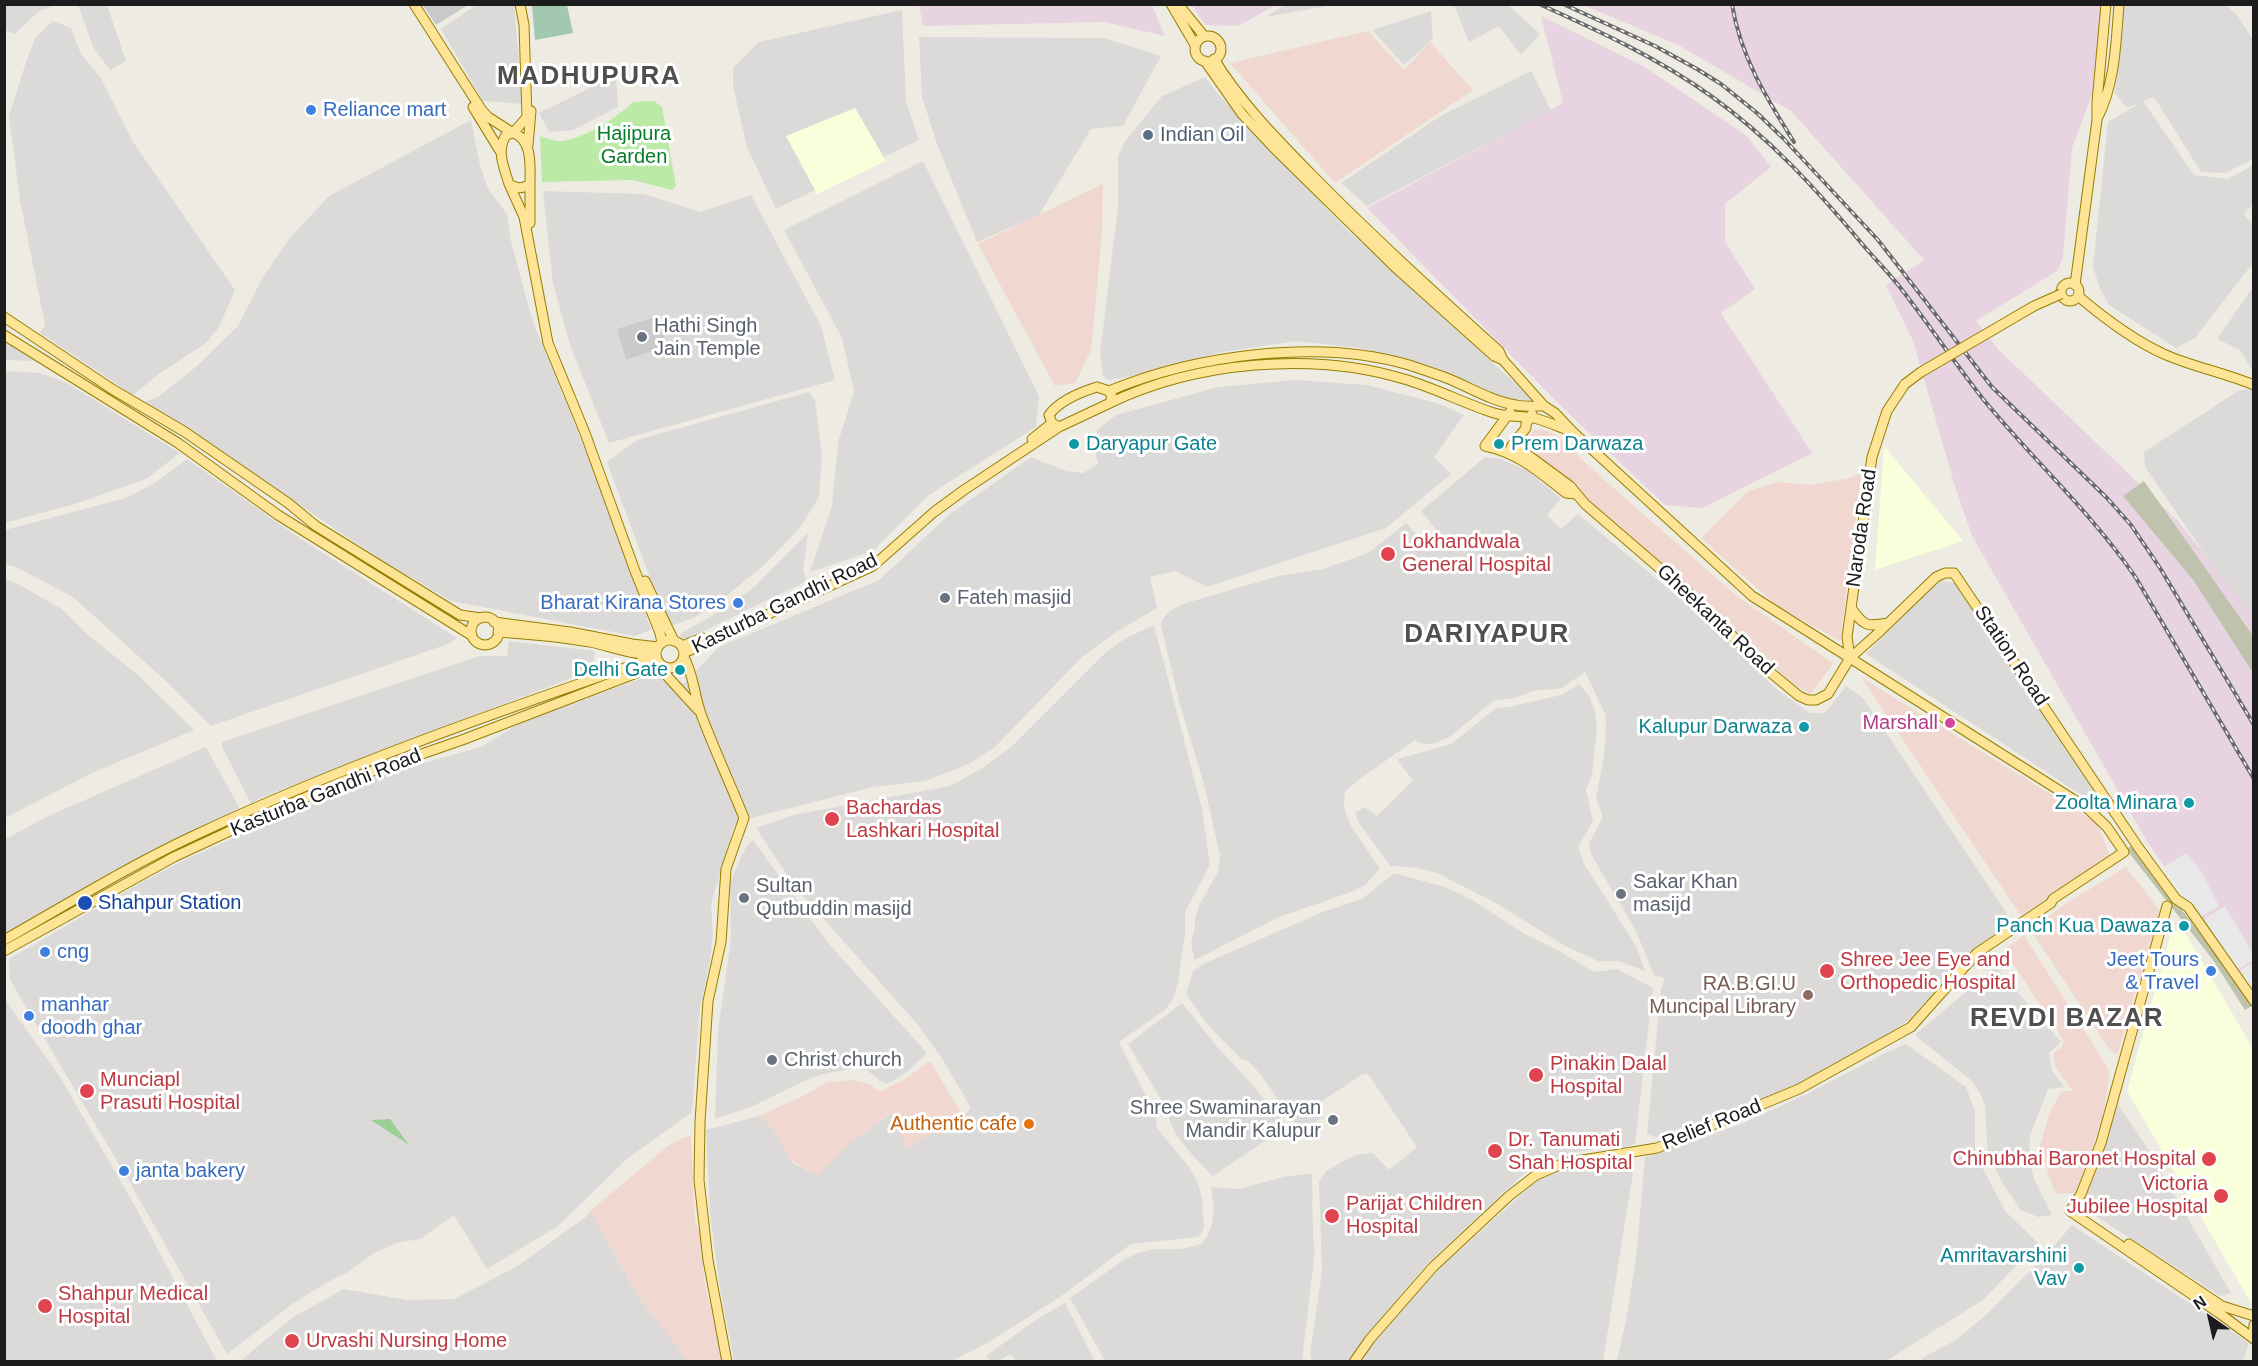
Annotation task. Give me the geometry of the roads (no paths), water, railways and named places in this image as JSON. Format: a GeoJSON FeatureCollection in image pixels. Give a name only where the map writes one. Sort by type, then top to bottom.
{"type":"FeatureCollection","features":[{"type":"Feature","properties":{"kind":"main road"},"geometry":{"type":"LineString","coordinates":[[407,4],[500,151]]}},
{"type":"Feature","properties":{"kind":"main road"},"geometry":{"type":"LineString","coordinates":[[414,4],[481,109],[488,117],[519,135],[528,145]]}},
{"type":"Feature","properties":{"kind":"main road"},"geometry":{"type":"LineString","coordinates":[[522,4],[527,117],[513,133],[506,135],[500,144],[500,151],[509,184],[524,217],[548,343],[585,433],[660,633],[659,655],[667,676],[701,714]]}},
{"type":"Feature","properties":{"kind":"main road"},"geometry":{"type":"LineString","coordinates":[[522,4],[528,24],[532,96],[528,145],[529,216],[553,341],[590,431],[640,569],[693,675],[694,694],[701,714],[744,818],[726,869],[721,942],[708,1001],[700,1122],[699,1180],[706,1243],[727,1362]]}},
{"type":"Feature","properties":{"kind":"main road"},"geometry":{"type":"LineString","coordinates":[[1172,4],[1195,45],[1198,57],[1209,60],[1242,114],[1338,213],[1397,269],[1494,356],[1503,360],[1540,406]]}},
{"type":"Feature","properties":{"kind":"main road"},"geometry":{"type":"LineString","coordinates":[[1178,4],[1204,36],[1213,37],[1219,42],[1220,51],[1209,60]]}},
{"type":"Feature","properties":{"kind":"main road"},"geometry":{"type":"LineString","coordinates":[[2106,4],[2096,132],[2075,285],[2078,289],[2078,296],[2097,313],[2133,337],[2166,354],[2253,385]]}},
{"type":"Feature","properties":{"kind":"main road"},"geometry":{"type":"LineString","coordinates":[[2097,119],[2107,101],[2116,47],[2119,4]]}},
{"type":"Feature","properties":{"kind":"main road"},"geometry":{"type":"LineString","coordinates":[[1195,45],[1204,36]]}},
{"type":"Feature","properties":{"kind":"main road"},"geometry":{"type":"LineString","coordinates":[[509,184],[517,188],[524,188],[530,184]]}},
{"type":"Feature","properties":{"kind":"main road"},"geometry":{"type":"LineString","coordinates":[[2075,285],[2069,283],[2064,285],[2061,294],[2063,299],[2069,301],[2078,296]]}},
{"type":"Feature","properties":{"kind":"main road","name":"Naroda Road"},"geometry":{"type":"LineString","coordinates":[[1850,658],[1847,637],[1872,457],[1892,401],[1905,384],[1921,372],[2034,306],[2061,294]]}},
{"type":"Feature","properties":{"kind":"main road"},"geometry":{"type":"LineString","coordinates":[[4,317],[112,389],[185,432],[288,503],[316,526],[460,615],[489,618],[494,622],[498,632]]}},
{"type":"Feature","properties":{"kind":"main road"},"geometry":{"type":"LineString","coordinates":[[4,334],[178,443],[278,515],[471,635],[477,643],[484,645],[492,643],[498,632]]}},
{"type":"Feature","properties":{"kind":"main road"},"geometry":{"type":"LineString","coordinates":[[1573,432],[1533,418],[1491,412],[1402,378],[1312,364],[1269,365],[1208,372],[1147,387],[1056,425],[1049,417],[1050,413],[1079,394],[1097,387],[1109,391],[1130,382],[1235,357],[1324,352],[1394,361],[1444,377],[1486,396],[1516,405],[1540,406],[1555,412],[1573,432],[1752,596],[2087,808],[2094,815],[2098,808],[2109,804]]}},
{"type":"Feature","properties":{"kind":"main road"},"geometry":{"type":"LineString","coordinates":[[1109,391],[1112,397],[1110,403]]}},
{"type":"Feature","properties":{"kind":"main road"},"geometry":{"type":"LineString","coordinates":[[1496,430],[1516,405]]}},
{"type":"Feature","properties":{"kind":"main road"},"geometry":{"type":"LineString","coordinates":[[1510,448],[1540,406]]}},
{"type":"Feature","properties":{"kind":"main road"},"geometry":{"type":"LineString","coordinates":[[1491,412],[1496,422],[1496,430]]}},
{"type":"Feature","properties":{"kind":"main road","name":"Kasturba Gandhi Road"},"geometry":{"type":"LineString","coordinates":[[681,649],[870,561],[960,485],[1056,425]]}},
{"type":"Feature","properties":{"kind":"main road","name":"Gheekanta Road"},"geometry":{"type":"LineString","coordinates":[[1496,430],[1485,446],[1510,448],[1570,486],[1575,494],[1693,597],[1764,667],[1800,696],[1816,700],[1824,698],[1850,658]]}},
{"type":"Feature","properties":{"kind":"main road","name":"Station Road"},"geometry":{"type":"LineString","coordinates":[[1850,658],[1935,577],[1945,573],[1954,573],[2143,854],[2176,899],[2188,907],[2253,1001]]}},
{"type":"Feature","properties":{"kind":"main road"},"geometry":{"type":"LineString","coordinates":[[1851,608],[1860,622],[1870,626],[1888,623]]}},
{"type":"Feature","properties":{"kind":"main road"},"geometry":{"type":"LineString","coordinates":[[471,635],[474,622],[481,618]]}},
{"type":"Feature","properties":{"kind":"main road"},"geometry":{"type":"LineString","coordinates":[[494,622],[560,630],[632,644],[659,655],[676,667],[681,649]]}},
{"type":"Feature","properties":{"kind":"main road"},"geometry":{"type":"LineString","coordinates":[[498,632],[599,644],[627,653],[659,655],[681,649]]}},
{"type":"Feature","properties":{"kind":"main road"},"geometry":{"type":"LineString","coordinates":[[1827,644],[1839,643],[1847,637]]}},
{"type":"Feature","properties":{"kind":"main road","name":"Kasturba Gandhi Road"},"geometry":{"type":"LineString","coordinates":[[4,939],[170,848],[256,807],[394,752],[659,655]]}},
{"type":"Feature","properties":{"kind":"main road","name":"Kasturba Gandhi Road"},"geometry":{"type":"LineString","coordinates":[[4,951],[174,857],[260,817],[344,781],[462,740],[659,655]]}},
{"type":"Feature","properties":{"kind":"main road","name":"Relief Road"},"geometry":{"type":"LineString","coordinates":[[1354,1362],[1370,1339],[1433,1268],[1509,1196],[1536,1175],[1564,1163],[1596,1156],[1657,1148],[1800,1089],[1911,1027],[1977,953],[2051,903],[2056,904],[2126,854],[2107,827],[2094,815]]}},
{"type":"Feature","properties":{"kind":"main road"},"geometry":{"type":"LineString","coordinates":[[2071,1209],[2081,1194],[2101,1143],[2167,906]]}},
{"type":"Feature","properties":{"kind":"main road"},"geometry":{"type":"LineString","coordinates":[[2071,1209],[2222,1306],[2253,1316]]}},
{"type":"Feature","properties":{"kind":"main road"},"geometry":{"type":"LineString","coordinates":[[2071,1209],[2253,1339]]}},
{"type":"Feature","properties":{"kind":"main road"},"geometry":{"type":"LineString","coordinates":[[2253,1325],[2253,1339]]}},
{"type":"Feature","properties":{"kind":"railway"},"geometry":{"type":"LineString","coordinates":[[1539,4],[1628,46],[1691,82],[1753,129],[1828,204],[1899,286],[1983,399],[2119,554],[2136,578],[2254,779]]}},
{"type":"Feature","properties":{"kind":"railway"},"geometry":{"type":"LineString","coordinates":[[1563,4],[1655,46],[1697,69],[1721,84],[1757,113],[1784,139],[1878,240],[1992,387],[2107,498],[2131,525],[2160,568],[2254,725]]}},
{"type":"Feature","properties":{"kind":"railway"},"geometry":{"type":"LineString","coordinates":[[1732,4],[1748,59],[1794,142]]}},
{"type":"Feature","properties":{"kind":"place","name":"Reliance mart"},"geometry":{"type":"Point","coordinates":[311,110]}},
{"type":"Feature","properties":{"kind":"place","name":"Indian Oil"},"geometry":{"type":"Point","coordinates":[1148,135]}},
{"type":"Feature","properties":{"kind":"place","name":"Hathi Singh Jain Temple"},"geometry":{"type":"Point","coordinates":[642,337]}},
{"type":"Feature","properties":{"kind":"place","name":"Daryapur Gate"},"geometry":{"type":"Point","coordinates":[1074,444]}},
{"type":"Feature","properties":{"kind":"place","name":"Prem Darwaza"},"geometry":{"type":"Point","coordinates":[1499,444]}},
{"type":"Feature","properties":{"kind":"place","name":"Lokhandwala General Hospital"},"geometry":{"type":"Point","coordinates":[1388,554]}},
{"type":"Feature","properties":{"kind":"place","name":"Fateh masjid"},"geometry":{"type":"Point","coordinates":[945,598]}},
{"type":"Feature","properties":{"kind":"place","name":"Bharat Kirana Stores"},"geometry":{"type":"Point","coordinates":[738,603]}},
{"type":"Feature","properties":{"kind":"place","name":"Delhi Gate"},"geometry":{"type":"Point","coordinates":[680,670]}},
{"type":"Feature","properties":{"kind":"place","name":"Marshall"},"geometry":{"type":"Point","coordinates":[1950,723]}},
{"type":"Feature","properties":{"kind":"place","name":"Kalupur Darwaza"},"geometry":{"type":"Point","coordinates":[1804,727]}},
{"type":"Feature","properties":{"kind":"place","name":"Zoolta Minara"},"geometry":{"type":"Point","coordinates":[2189,803]}},
{"type":"Feature","properties":{"kind":"place","name":"Bachardas Lashkari Hospital"},"geometry":{"type":"Point","coordinates":[832,819]}},
{"type":"Feature","properties":{"kind":"place","name":"Sakar Khan masijd"},"geometry":{"type":"Point","coordinates":[1621,894]}},
{"type":"Feature","properties":{"kind":"place","name":"Sultan Qutbuddin masijd"},"geometry":{"type":"Point","coordinates":[744,898]}},
{"type":"Feature","properties":{"kind":"place","name":"Shahpur Station"},"geometry":{"type":"Point","coordinates":[85,903]}},
{"type":"Feature","properties":{"kind":"place","name":"Panch Kua Dawaza"},"geometry":{"type":"Point","coordinates":[2184,926]}},
{"type":"Feature","properties":{"kind":"place","name":"cng"},"geometry":{"type":"Point","coordinates":[45,952]}},
{"type":"Feature","properties":{"kind":"place","name":"Shree Jee Eye and Orthopedic Hospital"},"geometry":{"type":"Point","coordinates":[1827,971]}},
{"type":"Feature","properties":{"kind":"place","name":"Jeet Tours & Travel"},"geometry":{"type":"Point","coordinates":[2211,971]}},
{"type":"Feature","properties":{"kind":"place","name":"RA.B.GI.U Muncipal Library"},"geometry":{"type":"Point","coordinates":[1808,995]}},
{"type":"Feature","properties":{"kind":"place","name":"manhar doodh ghar"},"geometry":{"type":"Point","coordinates":[29,1016]}},
{"type":"Feature","properties":{"kind":"place","name":"Christ church"},"geometry":{"type":"Point","coordinates":[772,1060]}},
{"type":"Feature","properties":{"kind":"place","name":"Pinakin Dalal Hospital"},"geometry":{"type":"Point","coordinates":[1536,1075]}},
{"type":"Feature","properties":{"kind":"place","name":"Munciapl Prasuti Hospital"},"geometry":{"type":"Point","coordinates":[87,1091]}},
{"type":"Feature","properties":{"kind":"place","name":"Shree Swaminarayan Mandir Kalupur"},"geometry":{"type":"Point","coordinates":[1333,1120]}},
{"type":"Feature","properties":{"kind":"place","name":"Authentic cafe"},"geometry":{"type":"Point","coordinates":[1029,1124]}},
{"type":"Feature","properties":{"kind":"place","name":"Dr. Tanumati Shah Hospital"},"geometry":{"type":"Point","coordinates":[1495,1151]}},
{"type":"Feature","properties":{"kind":"place","name":"Chinubhai Baronet Hospital"},"geometry":{"type":"Point","coordinates":[2209,1159]}},
{"type":"Feature","properties":{"kind":"place","name":"janta bakery"},"geometry":{"type":"Point","coordinates":[124,1171]}},
{"type":"Feature","properties":{"kind":"place","name":"Victoria Jubilee Hospital"},"geometry":{"type":"Point","coordinates":[2221,1196]}},
{"type":"Feature","properties":{"kind":"place","name":"Parijat Children Hospital"},"geometry":{"type":"Point","coordinates":[1332,1216]}},
{"type":"Feature","properties":{"kind":"place","name":"Amritavarshini Vav"},"geometry":{"type":"Point","coordinates":[2079,1268]}},
{"type":"Feature","properties":{"kind":"place","name":"Shahpur Medical Hospital"},"geometry":{"type":"Point","coordinates":[45,1306]}},
{"type":"Feature","properties":{"kind":"place","name":"Urvashi Nursing Home"},"geometry":{"type":"Point","coordinates":[292,1341]}},
{"type":"Feature","properties":{"kind":"district","name":"MADHUPURA"},"geometry":{"type":"Point","coordinates":[589,77]}},
{"type":"Feature","properties":{"kind":"district","name":"DARIYAPUR"},"geometry":{"type":"Point","coordinates":[1487,635]}},
{"type":"Feature","properties":{"kind":"district","name":"REVDI BAZAR"},"geometry":{"type":"Point","coordinates":[2067,1019]}},
{"type":"Feature","properties":{"kind":"park label","name":"Hajipura Garden"},"geometry":{"type":"Point","coordinates":[634,146]}}]}
